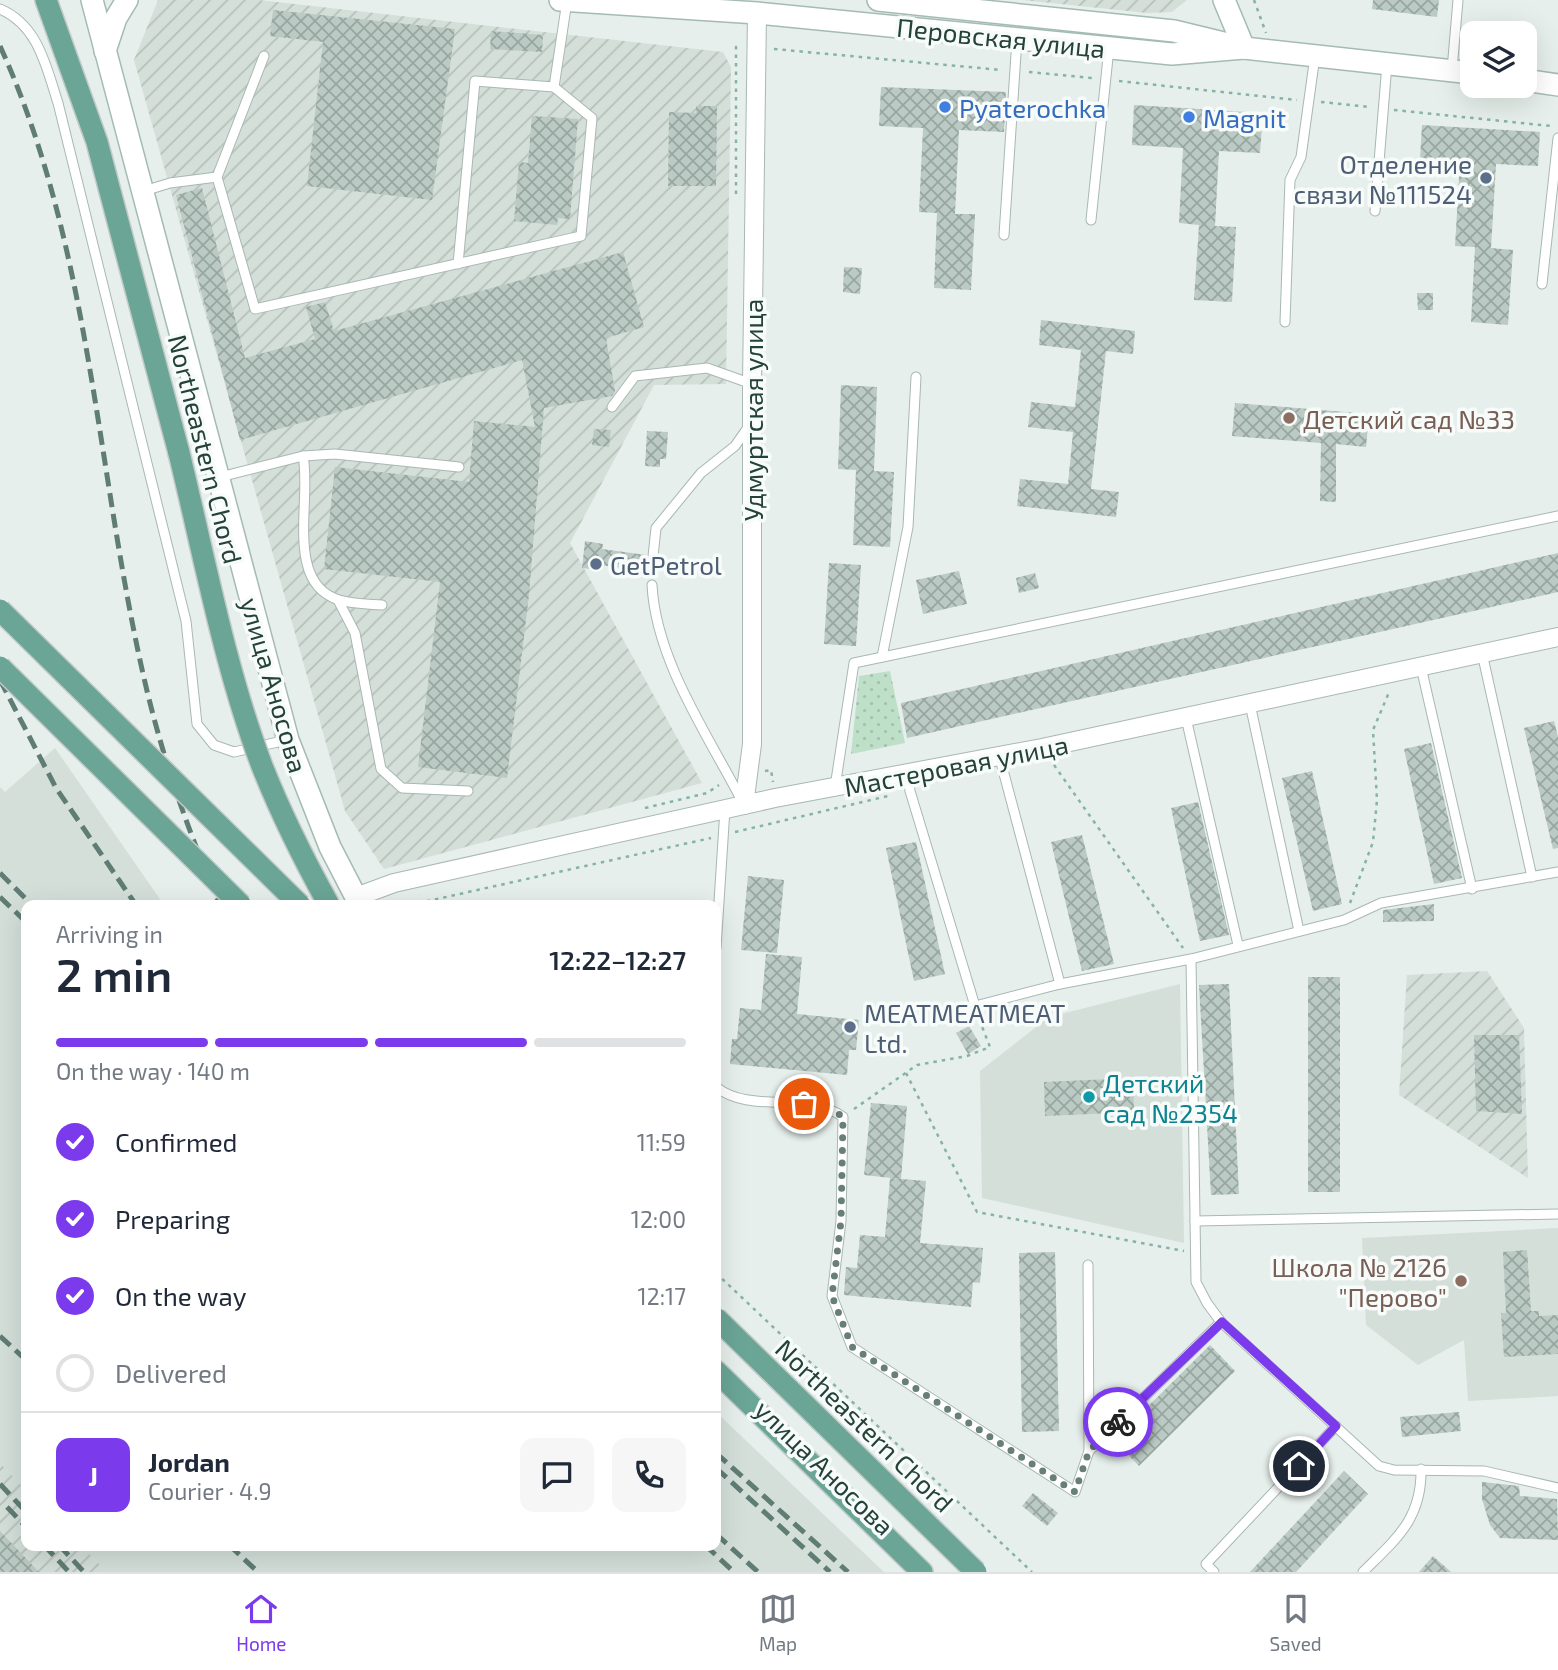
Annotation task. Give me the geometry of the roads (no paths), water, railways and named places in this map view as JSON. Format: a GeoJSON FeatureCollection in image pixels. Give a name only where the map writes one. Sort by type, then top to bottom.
{"type":"FeatureCollection","features":[{"type":"Feature","properties":{"kind":"main road","name":"Northeastern Chord"},"geometry":{"type":"LineString","coordinates":[[46,0],[97,142],[223,629],[262,765],[300,852],[326,900]]}},
{"type":"Feature","properties":{"kind":"main road"},"geometry":{"type":"LineString","coordinates":[[0,610],[295,900]]}},
{"type":"Feature","properties":{"kind":"main road"},"geometry":{"type":"LineString","coordinates":[[0,667],[236,900]]}},
{"type":"Feature","properties":{"kind":"main road","name":"Northeastern Chord"},"geometry":{"type":"LineString","coordinates":[[721,1325],[976,1572]]}},
{"type":"Feature","properties":{"kind":"main road"},"geometry":{"type":"LineString","coordinates":[[721,1376],[922,1572]]}},
{"type":"Feature","properties":{"kind":"street","name":"улица Аносова"},"geometry":{"type":"LineString","coordinates":[[92,0],[288,740],[330,847],[357,900]]}},
{"type":"Feature","properties":{"kind":"street"},"geometry":{"type":"LineString","coordinates":[[105,51],[116,18],[127,0]]}},
{"type":"Feature","properties":{"kind":"street","name":"Перовская улица"},"geometry":{"type":"LineString","coordinates":[[560,0],[757,13],[1172,54],[1244,48]]}},
{"type":"Feature","properties":{"kind":"street","name":"Перовская улица"},"geometry":{"type":"LineString","coordinates":[[878,0],[1025,11],[1174,31],[1244,48],[1460,71]]}},
{"type":"Feature","properties":{"kind":"street"},"geometry":{"type":"LineString","coordinates":[[1224,0],[1244,48]]}},
{"type":"Feature","properties":{"kind":"street","name":"Удмуртская улица"},"geometry":{"type":"LineString","coordinates":[[744,806],[751,744],[751,384],[757,13]]}},
{"type":"Feature","properties":{"kind":"street"},"geometry":{"type":"LineString","coordinates":[[1537,82],[1558,85]]}},
{"type":"Feature","properties":{"kind":"street","name":"Мастеровая улица"},"geometry":{"type":"LineString","coordinates":[[360,900],[394,883],[725,808],[1042,748],[1558,637]]}},
{"type":"Feature","properties":{"kind":"street","name":"улица Аносова"},"geometry":{"type":"LineString","coordinates":[[721,1367],[935,1572]]}},
{"type":"Feature","properties":{"kind":"lane"},"geometry":{"type":"LineString","coordinates":[[1458,0],[1460,36]]}},
{"type":"Feature","properties":{"kind":"lane"},"geometry":{"type":"LineString","coordinates":[[554,88],[567,1]]}},
{"type":"Feature","properties":{"kind":"lane"},"geometry":{"type":"LineString","coordinates":[[0,9],[14,15],[39,47],[58,103],[186,621],[197,724],[214,745],[234,752],[288,740]]}},
{"type":"Feature","properties":{"kind":"lane"},"geometry":{"type":"LineString","coordinates":[[1004,235],[1017,39]]}},
{"type":"Feature","properties":{"kind":"lane"},"geometry":{"type":"LineString","coordinates":[[1090,220],[1110,48]]}},
{"type":"Feature","properties":{"kind":"lane"},"geometry":{"type":"LineString","coordinates":[[1285,322],[1290,180],[1301,157],[1315,54]]}},
{"type":"Feature","properties":{"kind":"lane"},"geometry":{"type":"LineString","coordinates":[[264,56],[217,177],[255,309],[458,264],[581,236],[592,118],[554,88],[475,82],[458,264]]}},
{"type":"Feature","properties":{"kind":"lane"},"geometry":{"type":"LineString","coordinates":[[1375,211],[1387,63]]}},
{"type":"Feature","properties":{"kind":"lane"},"geometry":{"type":"LineString","coordinates":[[1542,284],[1558,138]]}},
{"type":"Feature","properties":{"kind":"lane"},"geometry":{"type":"LineString","coordinates":[[142,191],[170,183],[217,177]]}},
{"type":"Feature","properties":{"kind":"lane"},"geometry":{"type":"LineString","coordinates":[[612,407],[635,376],[707,368],[751,384]]}},
{"type":"Feature","properties":{"kind":"lane"},"geometry":{"type":"LineString","coordinates":[[883,657],[908,527],[916,377]]}},
{"type":"Feature","properties":{"kind":"lane"},"geometry":{"type":"LineString","coordinates":[[652,566],[656,528],[701,473],[735,446],[752,421]]}},
{"type":"Feature","properties":{"kind":"lane"},"geometry":{"type":"LineString","coordinates":[[218,477],[303,456],[335,454],[459,467]]}},
{"type":"Feature","properties":{"kind":"lane"},"geometry":{"type":"LineString","coordinates":[[303,456],[307,473],[304,559],[316,585],[338,600],[382,606]]}},
{"type":"Feature","properties":{"kind":"lane"},"geometry":{"type":"LineString","coordinates":[[835,789],[854,663],[1558,516]]}},
{"type":"Feature","properties":{"kind":"lane"},"geometry":{"type":"LineString","coordinates":[[652,585],[653,615],[681,683],[744,806]]}},
{"type":"Feature","properties":{"kind":"lane"},"geometry":{"type":"LineString","coordinates":[[338,600],[355,633],[381,769],[402,788],[468,791]]}},
{"type":"Feature","properties":{"kind":"lane"},"geometry":{"type":"LineString","coordinates":[[1482,653],[1532,877]]}},
{"type":"Feature","properties":{"kind":"lane"},"geometry":{"type":"LineString","coordinates":[[1421,667],[1472,889]]}},
{"type":"Feature","properties":{"kind":"lane"},"geometry":{"type":"LineString","coordinates":[[1250,705],[1299,931]]}},
{"type":"Feature","properties":{"kind":"lane"},"geometry":{"type":"LineString","coordinates":[[1186,718],[1238,945]]}},
{"type":"Feature","properties":{"kind":"lane"},"geometry":{"type":"LineString","coordinates":[[999,755],[1060,984]]}},
{"type":"Feature","properties":{"kind":"lane"},"geometry":{"type":"LineString","coordinates":[[908,772],[910,791],[975,1006],[1060,984],[1191,959],[1344,920],[1381,903],[1558,872]]}},
{"type":"Feature","properties":{"kind":"lane"},"geometry":{"type":"LineString","coordinates":[[720,900],[725,808]]}},
{"type":"Feature","properties":{"kind":"lane"},"geometry":{"type":"LineString","coordinates":[[1191,959],[1196,1282],[1207,1303],[1222,1322],[1379,1466],[1394,1470],[1484,1471],[1558,1488]]}},
{"type":"Feature","properties":{"kind":"lane"},"geometry":{"type":"LineString","coordinates":[[721,1091],[730,1098],[828,1107],[843,1117],[841,1221],[832,1296],[852,1347],[1075,1492],[1089,1451],[1088,1265]]}},
{"type":"Feature","properties":{"kind":"lane"},"geometry":{"type":"LineString","coordinates":[[1195,1221],[1558,1214]]}},
{"type":"Feature","properties":{"kind":"lane"},"geometry":{"type":"LineString","coordinates":[[1089,1451],[1222,1322]]}},
{"type":"Feature","properties":{"kind":"lane"},"geometry":{"type":"LineString","coordinates":[[1214,1572],[1206,1564],[1336,1426]]}},
{"type":"Feature","properties":{"kind":"lane"},"geometry":{"type":"LineString","coordinates":[[1363,1572],[1398,1536],[1416,1511],[1421,1494],[1421,1469]]}},
{"type":"Feature","properties":{"kind":"railway"},"geometry":{"type":"LineString","coordinates":[[0,46],[31,124],[55,203],[74,284],[116,532],[148,695],[180,802],[218,900]]}},
{"type":"Feature","properties":{"kind":"railway"},"geometry":{"type":"LineString","coordinates":[[0,680],[56,788],[133,900]]}},
{"type":"Feature","properties":{"kind":"railway"},"geometry":{"type":"LineString","coordinates":[[0,873],[27,900]]}},
{"type":"Feature","properties":{"kind":"railway"},"geometry":{"type":"LineString","coordinates":[[0,897],[21,917]]}},
{"type":"Feature","properties":{"kind":"railway"},"geometry":{"type":"LineString","coordinates":[[0,1336],[21,1355]]}},
{"type":"Feature","properties":{"kind":"railway"},"geometry":{"type":"LineString","coordinates":[[721,1458],[848,1572]]}},
{"type":"Feature","properties":{"kind":"railway"},"geometry":{"type":"LineString","coordinates":[[721,1473],[830,1572]]}},
{"type":"Feature","properties":{"kind":"railway"},"geometry":{"type":"LineString","coordinates":[[0,1484],[21,1507]]}},
{"type":"Feature","properties":{"kind":"railway"},"geometry":{"type":"LineString","coordinates":[[7,1507],[21,1522]]}},
{"type":"Feature","properties":{"kind":"railway"},"geometry":{"type":"LineString","coordinates":[[721,1539],[758,1572]]}},
{"type":"Feature","properties":{"kind":"railway"},"geometry":{"type":"LineString","coordinates":[[50,1551],[69,1572]]}},
{"type":"Feature","properties":{"kind":"railway"},"geometry":{"type":"LineString","coordinates":[[65,1551],[84,1572]]}},
{"type":"Feature","properties":{"kind":"railway"},"geometry":{"type":"LineString","coordinates":[[235,1551],[258,1572]]}},
{"type":"Feature","properties":{"kind":"railway"},"geometry":{"type":"LineString","coordinates":[[711,1551],[734,1572]]}},
{"type":"Feature","properties":{"kind":"place","name":"Pyaterochka"},"geometry":{"type":"Point","coordinates":[945,107]}},
{"type":"Feature","properties":{"kind":"place","name":"Magnit"},"geometry":{"type":"Point","coordinates":[1189,117]}},
{"type":"Feature","properties":{"kind":"place","name":"Отделение связи №111524"},"geometry":{"type":"Point","coordinates":[1486,178]}},
{"type":"Feature","properties":{"kind":"place","name":"Детский сад №33"},"geometry":{"type":"Point","coordinates":[1289,418]}},
{"type":"Feature","properties":{"kind":"place","name":"GetPetrol"},"geometry":{"type":"Point","coordinates":[596,564]}},
{"type":"Feature","properties":{"kind":"place","name":"MEATMEATMEAT Ltd."},"geometry":{"type":"Point","coordinates":[850,1027]}},
{"type":"Feature","properties":{"kind":"place","name":"Детский сад №2354"},"geometry":{"type":"Point","coordinates":[1089,1097]}},
{"type":"Feature","properties":{"kind":"place","name":"Школа № 2126 \"Перово\""},"geometry":{"type":"Point","coordinates":[1461,1281]}}]}
